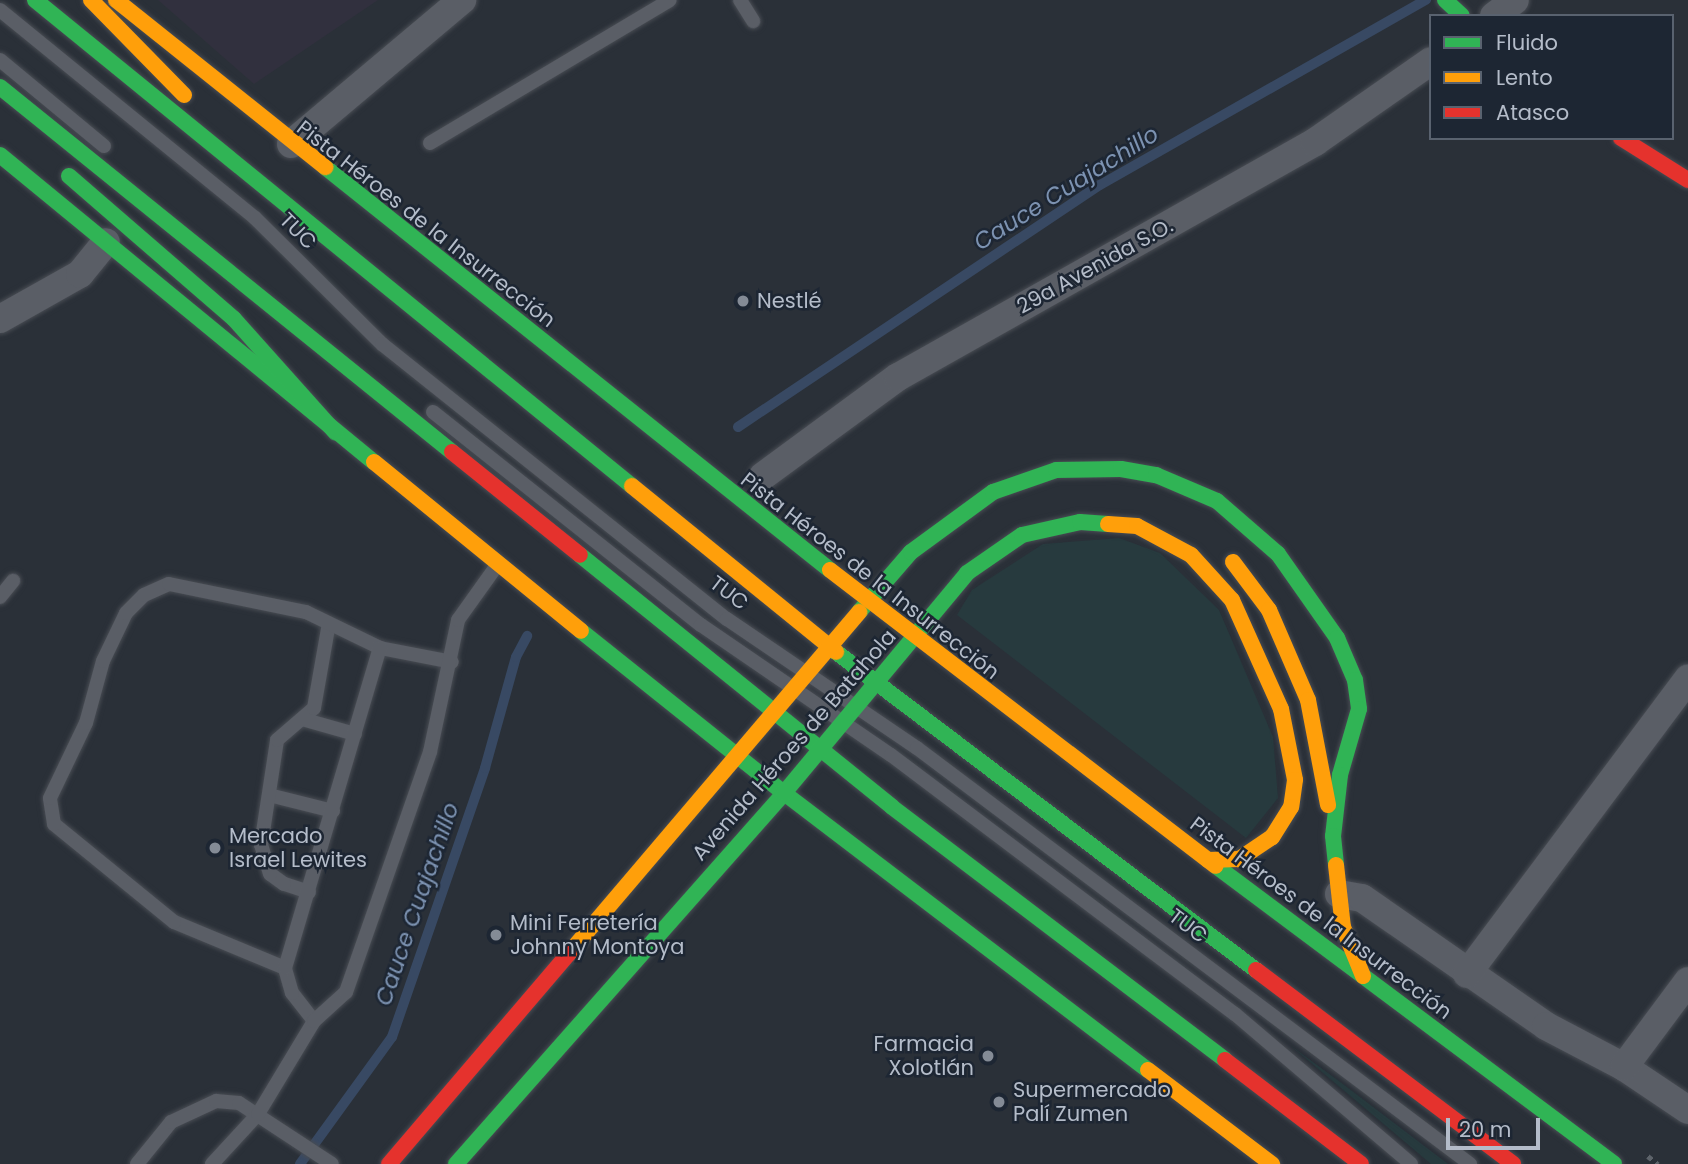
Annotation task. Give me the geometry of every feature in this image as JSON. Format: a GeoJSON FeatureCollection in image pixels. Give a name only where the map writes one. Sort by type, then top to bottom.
{"type":"FeatureCollection","features":[{"type":"Feature","properties":{"kind":"main road"},"geometry":{"type":"LineString","coordinates":[[36,0],[422,319],[876,684],[1513,1164]]}},
{"type":"Feature","properties":{"kind":"main road"},"geometry":{"type":"LineString","coordinates":[[91,0],[195,106]]}},
{"type":"Feature","properties":{"kind":"main road","name":"Pista Héroes de la Insurrección"},"geometry":{"type":"LineString","coordinates":[[116,0],[291,144],[868,601],[891,627],[914,637],[1614,1164]]}},
{"type":"Feature","properties":{"kind":"main road"},"geometry":{"type":"LineString","coordinates":[[1445,0],[1460,14]]}},
{"type":"Feature","properties":{"kind":"main road"},"geometry":{"type":"LineString","coordinates":[[0,88],[774,713],[795,741],[821,750],[1083,956],[1359,1162]]}},
{"type":"Feature","properties":{"kind":"main road"},"geometry":{"type":"LineString","coordinates":[[215,123],[294,193],[422,319]]}},
{"type":"Feature","properties":{"kind":"main road"},"geometry":{"type":"LineString","coordinates":[[1624,140],[1688,180]]}},
{"type":"Feature","properties":{"kind":"main road"},"geometry":{"type":"LineString","coordinates":[[0,155],[335,432],[785,793],[1272,1164]]}},
{"type":"Feature","properties":{"kind":"main road"},"geometry":{"type":"LineString","coordinates":[[58,166],[234,319],[335,432]]}},
{"type":"Feature","properties":{"kind":"main road","name":"Avenida Héroes de Batahola"},"geometry":{"type":"LineString","coordinates":[[388,1164],[739,756],[868,601],[934,532],[993,492],[1023,479],[1056,470],[1091,468],[1156,475],[1217,501],[1278,554],[1337,638],[1355,680],[1359,716],[1340,775],[1333,836],[1343,927],[1363,976]]}},
{"type":"Feature","properties":{"kind":"main road","name":"Avenida Héroes de Batahola"},"geometry":{"type":"LineString","coordinates":[[456,1164],[785,793],[975,565],[1022,535],[1080,522],[1137,526],[1191,555],[1232,600],[1254,644],[1284,721],[1295,780],[1291,807],[1282,822],[1255,852],[1239,859],[1208,860]]}},
{"type":"Feature","properties":{"kind":"main road"},"geometry":{"type":"LineString","coordinates":[[1221,549],[1269,610],[1308,700],[1319,744],[1333,836]]}},
{"type":"Feature","properties":{"kind":"main road"},"geometry":{"type":"LineString","coordinates":[[891,627],[909,604]]}},
{"type":"Feature","properties":{"kind":"main road"},"geometry":{"type":"LineString","coordinates":[[795,741],[872,650]]}},
{"type":"Feature","properties":{"kind":"main road"},"geometry":{"type":"LineString","coordinates":[[1284,721],[1303,744],[1319,744],[1359,716]]}},
{"type":"Feature","properties":{"kind":"main road"},"geometry":{"type":"LineString","coordinates":[[777,770],[785,793]]}},
{"type":"Feature","properties":{"kind":"street"},"geometry":{"type":"LineString","coordinates":[[291,144],[462,0]]}},
{"type":"Feature","properties":{"kind":"street"},"geometry":{"type":"LineString","coordinates":[[1496,14],[1514,0]]}},
{"type":"Feature","properties":{"kind":"street","name":"29a Avenida S.O."},"geometry":{"type":"LineString","coordinates":[[763,476],[898,376],[1315,142],[1429,62]]}},
{"type":"Feature","properties":{"kind":"street"},"geometry":{"type":"LineString","coordinates":[[0,319],[80,274],[106,242]]}},
{"type":"Feature","properties":{"kind":"street"},"geometry":{"type":"LineString","coordinates":[[1467,974],[1688,680]]}},
{"type":"Feature","properties":{"kind":"street"},"geometry":{"type":"LineString","coordinates":[[1339,894],[1362,898],[1467,974],[1577,1044],[1624,1067],[1688,1110]]}},
{"type":"Feature","properties":{"kind":"street"},"geometry":{"type":"LineString","coordinates":[[1624,1067],[1688,981]]}},
{"type":"Feature","properties":{"kind":"lane"},"geometry":{"type":"LineString","coordinates":[[430,143],[670,0]]}},
{"type":"Feature","properties":{"kind":"lane"},"geometry":{"type":"LineString","coordinates":[[740,0],[753,21]]}},
{"type":"Feature","properties":{"kind":"lane","name":"TUC"},"geometry":{"type":"LineString","coordinates":[[0,10],[255,218],[382,344],[727,619],[857,707],[1469,1164]]}},
{"type":"Feature","properties":{"kind":"lane"},"geometry":{"type":"LineString","coordinates":[[0,60],[113,154]]}},
{"type":"Feature","properties":{"kind":"lane","name":"TUC"},"geometry":{"type":"LineString","coordinates":[[421,402],[701,625],[845,723],[1236,1014],[1411,1164]]}},
{"type":"Feature","properties":{"kind":"lane"},"geometry":{"type":"LineString","coordinates":[[212,1164],[258,1114],[314,1021],[346,992],[430,752],[452,662],[458,620],[498,564]]}},
{"type":"Feature","properties":{"kind":"lane"},"geometry":{"type":"LineString","coordinates":[[0,597],[13,581]]}},
{"type":"Feature","properties":{"kind":"lane"},"geometry":{"type":"LineString","coordinates":[[285,968],[174,922],[54,824],[50,798],[86,723],[103,661],[126,613],[144,595],[169,584],[306,611],[380,648],[452,662]]}},
{"type":"Feature","properties":{"kind":"lane"},"geometry":{"type":"LineString","coordinates":[[309,892],[284,884],[265,867],[261,845],[277,740],[314,708],[329,623]]}},
{"type":"Feature","properties":{"kind":"lane"},"geometry":{"type":"LineString","coordinates":[[314,1021],[292,993],[285,968],[380,648]]}},
{"type":"Feature","properties":{"kind":"lane"},"geometry":{"type":"LineString","coordinates":[[302,719],[355,734]]}},
{"type":"Feature","properties":{"kind":"lane"},"geometry":{"type":"LineString","coordinates":[[269,795],[333,811]]}},
{"type":"Feature","properties":{"kind":"lane"},"geometry":{"type":"LineString","coordinates":[[137,1164],[172,1122],[216,1101],[239,1103],[327,1161]]}},
{"type":"Feature","properties":{"kind":"shaded area"},"geometry":{"type":"Polygon","coordinates":[[[158,0],[378,0],[254,84],[158,0]]]}},
{"type":"Feature","properties":{"kind":"green space"},"geometry":{"type":"Polygon","coordinates":[[[1119,538],[1160,553],[1219,610],[1273,737],[1278,798],[1246,838],[957,615],[972,590],[1043,544],[1119,538]]]}},
{"type":"Feature","properties":{"kind":"green space"},"geometry":{"type":"Polygon","coordinates":[[[1291,1046],[1343,1084],[1448,1164],[1431,1164],[1291,1046]]]}},
{"type":"Feature","properties":{"kind":"waterway","name":"Cauce Cuajachillo"},"geometry":{"type":"LineString","coordinates":[[738,427],[1100,185],[1426,0]]}},
{"type":"Feature","properties":{"kind":"waterway","name":"Cauce Cuajachillo"},"geometry":{"type":"LineString","coordinates":[[300,1164],[392,1037],[485,768],[516,657],[527,636]]}},
{"type":"Feature","properties":{"kind":"traffic: fast"},"geometry":{"type":"LineString","coordinates":[[35,0],[632,486]]}},
{"type":"Feature","properties":{"kind":"traffic: fast"},"geometry":{"type":"LineString","coordinates":[[1445,0],[1460,14]]}},
{"type":"Feature","properties":{"kind":"traffic: fast"},"geometry":{"type":"LineString","coordinates":[[0,87],[452,452]]}},
{"type":"Feature","properties":{"kind":"traffic: fast"},"geometry":{"type":"LineString","coordinates":[[0,155],[374,462]]}},
{"type":"Feature","properties":{"kind":"traffic: fast"},"geometry":{"type":"LineString","coordinates":[[325,167],[830,570]]}},
{"type":"Feature","properties":{"kind":"traffic: fast"},"geometry":{"type":"LineString","coordinates":[[69,176],[234,319],[335,432]]}},
{"type":"Feature","properties":{"kind":"traffic: fast"},"geometry":{"type":"LineString","coordinates":[[859,612],[911,552],[993,492],[1056,470],[1121,469],[1156,475],[1217,501],[1278,554],[1337,638],[1355,680],[1359,709],[1340,775],[1333,836],[1336,865]]}},
{"type":"Feature","properties":{"kind":"traffic: fast"},"geometry":{"type":"LineString","coordinates":[[456,1164],[784,793],[967,573],[1022,535],[1080,522],[1108,524]]}},
{"type":"Feature","properties":{"kind":"traffic: fast"},"geometry":{"type":"LineString","coordinates":[[580,555],[892,807],[1225,1060]]}},
{"type":"Feature","properties":{"kind":"traffic: fast"},"geometry":{"type":"LineString","coordinates":[[581,631],[784,793],[1148,1070]]}},
{"type":"Feature","properties":{"kind":"traffic: fast"},"geometry":{"type":"LineString","coordinates":[[836,652],[1256,970]]}},
{"type":"Feature","properties":{"kind":"traffic: fast"},"geometry":{"type":"LineString","coordinates":[[1216,866],[1614,1164]]}},
{"type":"Feature","properties":{"kind":"traffic: slow"},"geometry":{"type":"LineString","coordinates":[[91,0],[184,95]]}},
{"type":"Feature","properties":{"kind":"traffic: slow"},"geometry":{"type":"LineString","coordinates":[[116,0],[325,167]]}},
{"type":"Feature","properties":{"kind":"traffic: slow"},"geometry":{"type":"LineString","coordinates":[[374,462],[581,631]]}},
{"type":"Feature","properties":{"kind":"traffic: slow"},"geometry":{"type":"LineString","coordinates":[[632,486],[836,652]]}},
{"type":"Feature","properties":{"kind":"traffic: slow"},"geometry":{"type":"LineString","coordinates":[[1108,524],[1137,526],[1191,555],[1232,600],[1281,709],[1295,780],[1291,807],[1272,837],[1239,859],[1208,860]]}},
{"type":"Feature","properties":{"kind":"traffic: slow"},"geometry":{"type":"LineString","coordinates":[[1233,562],[1269,610],[1308,700],[1328,805]]}},
{"type":"Feature","properties":{"kind":"traffic: slow"},"geometry":{"type":"LineString","coordinates":[[830,570],[1216,866]]}},
{"type":"Feature","properties":{"kind":"traffic: slow"},"geometry":{"type":"LineString","coordinates":[[569,953],[859,612]]}},
{"type":"Feature","properties":{"kind":"traffic: slow"},"geometry":{"type":"LineString","coordinates":[[1336,865],[1343,927],[1363,976]]}},
{"type":"Feature","properties":{"kind":"traffic: slow"},"geometry":{"type":"LineString","coordinates":[[1148,1070],[1272,1164]]}},
{"type":"Feature","properties":{"kind":"traffic: jam"},"geometry":{"type":"LineString","coordinates":[[1624,140],[1688,180]]}},
{"type":"Feature","properties":{"kind":"traffic: jam"},"geometry":{"type":"LineString","coordinates":[[452,452],[580,555]]}},
{"type":"Feature","properties":{"kind":"traffic: jam"},"geometry":{"type":"LineString","coordinates":[[389,1164],[569,953]]}},
{"type":"Feature","properties":{"kind":"traffic: jam"},"geometry":{"type":"LineString","coordinates":[[1256,970],[1513,1164]]}},
{"type":"Feature","properties":{"kind":"traffic: jam"},"geometry":{"type":"LineString","coordinates":[[1225,1060],[1361,1164]]}},
{"type":"Feature","properties":{"kind":"place","name":"Nestlé"},"geometry":{"type":"Point","coordinates":[743,301]}},
{"type":"Feature","properties":{"kind":"place","name":"Mercado Israel Lewites"},"geometry":{"type":"Point","coordinates":[215,848]}},
{"type":"Feature","properties":{"kind":"place","name":"Mini Ferretería Johnny Montoya"},"geometry":{"type":"Point","coordinates":[496,935]}},
{"type":"Feature","properties":{"kind":"place","name":"Farmacia Xolotlán"},"geometry":{"type":"Point","coordinates":[988,1056]}},
{"type":"Feature","properties":{"kind":"place","name":"Supermercado Palí Zumen"},"geometry":{"type":"Point","coordinates":[999,1102]}}]}
